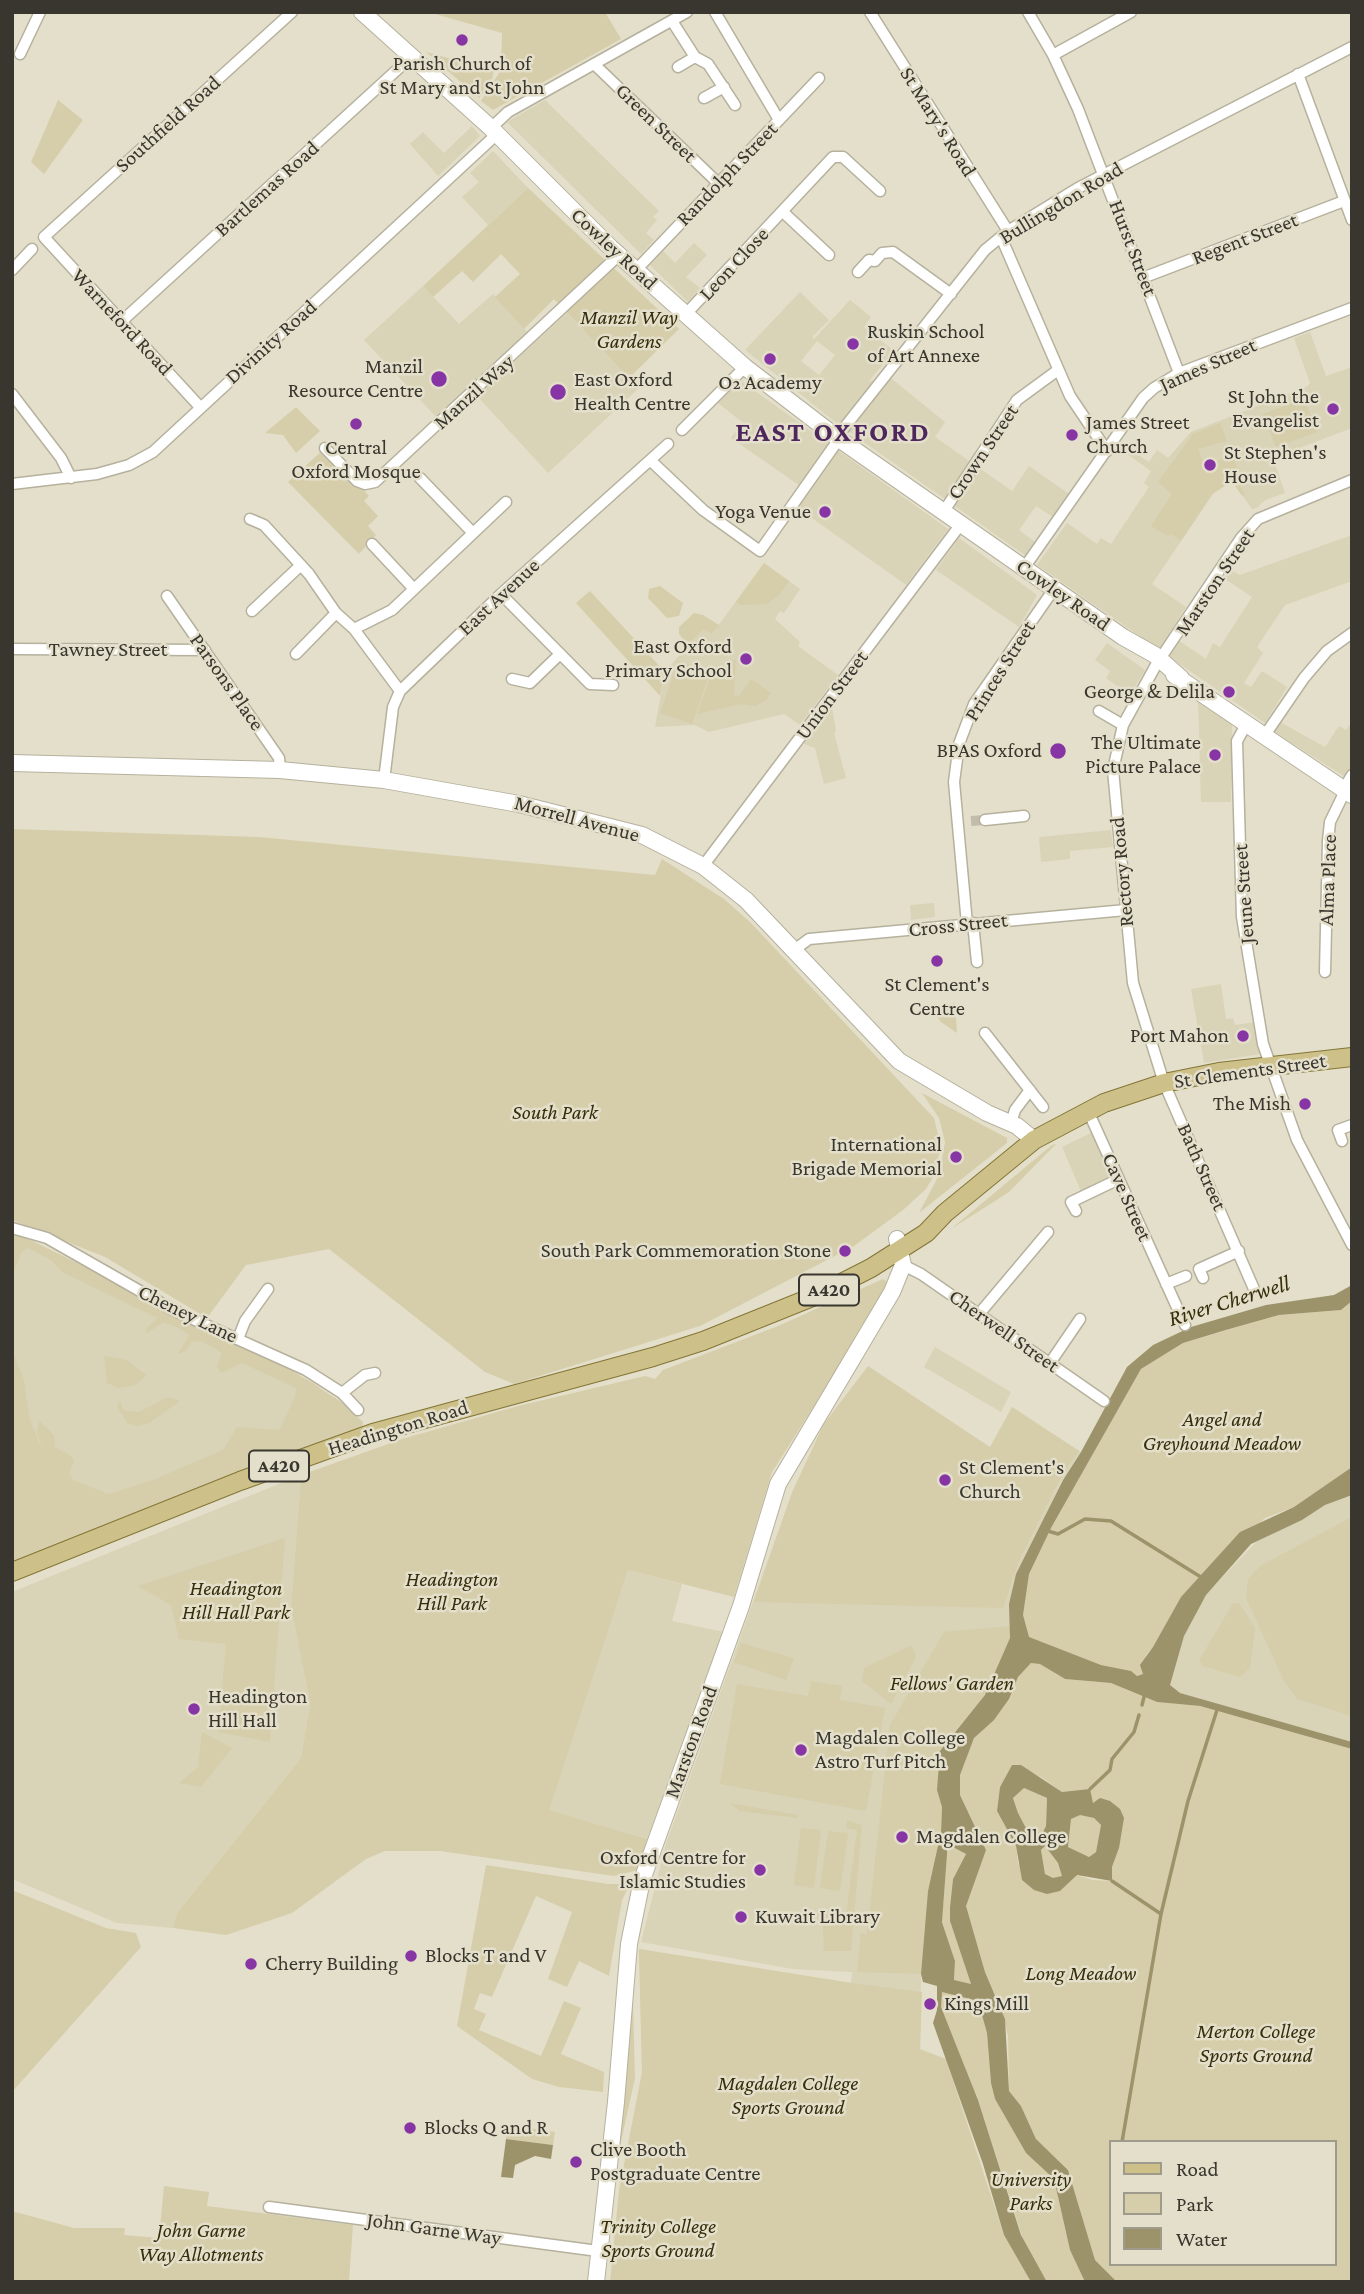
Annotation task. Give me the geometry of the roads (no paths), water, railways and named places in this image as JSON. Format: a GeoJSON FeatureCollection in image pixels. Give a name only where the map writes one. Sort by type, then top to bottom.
{"type":"FeatureCollection","features":[{"type":"Feature","properties":{"kind":"main road","name":"Cowley Road"},"geometry":{"type":"LineString","coordinates":[[362,12],[494,131],[619,255],[745,367],[837,439],[1181,678],[1348,788]]}},
{"type":"Feature","properties":{"kind":"main road","name":"Morrell Avenue"},"geometry":{"type":"LineString","coordinates":[[12,763],[280,770],[384,780],[519,804],[617,827],[668,847],[703,866],[746,900],[899,1061],[977,1107],[1011,1123],[1034,1140]]}},
{"type":"Feature","properties":{"kind":"main road","name":"St Clements Street"},"geometry":{"type":"LineString","coordinates":[[1034,1140],[1088,1111],[1164,1083],[1272,1064],[1352,1057]]}},
{"type":"Feature","properties":{"kind":"main road","name":"A420"},"geometry":{"type":"LineString","coordinates":[[900,1251],[939,1223],[945,1213],[1034,1140]]}},
{"type":"Feature","properties":{"kind":"main road","name":"Headington Road"},"geometry":{"type":"LineString","coordinates":[[12,1572],[240,1481],[373,1433],[653,1357],[752,1322],[820,1294],[900,1251]]}},
{"type":"Feature","properties":{"kind":"main road","name":"Marston Road"},"geometry":{"type":"LineString","coordinates":[[596,2282],[616,2102],[629,1944],[642,1880],[741,1605],[778,1484],[892,1292],[900,1251]]}},
{"type":"Feature","properties":{"kind":"street"},"geometry":{"type":"LineString","coordinates":[[20,54],[40,12]]}},
{"type":"Feature","properties":{"kind":"street","name":"Southfield Road"},"geometry":{"type":"LineString","coordinates":[[44,237],[292,12]]}},
{"type":"Feature","properties":{"kind":"street","name":"Divinity Road"},"geometry":{"type":"LineString","coordinates":[[12,484],[71,478],[129,466],[153,452],[494,131],[508,112],[687,12]]}},
{"type":"Feature","properties":{"kind":"street"},"geometry":{"type":"LineString","coordinates":[[715,12],[779,120]]}},
{"type":"Feature","properties":{"kind":"street","name":"St Mary's Road"},"geometry":{"type":"LineString","coordinates":[[870,12],[1005,234],[1070,396],[1107,451]]}},
{"type":"Feature","properties":{"kind":"street","name":"Hurst Street"},"geometry":{"type":"LineString","coordinates":[[1028,12],[1053,55],[1105,175],[1179,373]]}},
{"type":"Feature","properties":{"kind":"street"},"geometry":{"type":"LineString","coordinates":[[1053,55],[1131,12]]}},
{"type":"Feature","properties":{"kind":"street"},"geometry":{"type":"LineString","coordinates":[[671,21],[695,57],[704,60],[735,105]]}},
{"type":"Feature","properties":{"kind":"street","name":"Bullingdon Road"},"geometry":{"type":"LineString","coordinates":[[650,460],[695,504],[760,551],[858,410],[985,250],[1005,234],[1105,175],[1352,47]]}},
{"type":"Feature","properties":{"kind":"street","name":"Bartlemas Road"},"geometry":{"type":"LineString","coordinates":[[122,321],[411,57]]}},
{"type":"Feature","properties":{"kind":"street"},"geometry":{"type":"LineString","coordinates":[[678,67],[695,57]]}},
{"type":"Feature","properties":{"kind":"street","name":"Green Street"},"geometry":{"type":"LineString","coordinates":[[594,64],[718,183]]}},
{"type":"Feature","properties":{"kind":"street"},"geometry":{"type":"LineString","coordinates":[[1298,74],[1352,220]]}},
{"type":"Feature","properties":{"kind":"street","name":"Randolph Street"},"geometry":{"type":"LineString","coordinates":[[636,270],[820,78]]}},
{"type":"Feature","properties":{"kind":"street"},"geometry":{"type":"LineString","coordinates":[[704,98],[724,87]]}},
{"type":"Feature","properties":{"kind":"street","name":"Leon Close"},"geometry":{"type":"LineString","coordinates":[[685,315],[838,155],[880,191]]}},
{"type":"Feature","properties":{"kind":"street","name":"Regent Street"},"geometry":{"type":"LineString","coordinates":[[1145,277],[1344,201]]}},
{"type":"Feature","properties":{"kind":"street","name":"Leon Close"},"geometry":{"type":"LineString","coordinates":[[783,212],[829,255]]}},
{"type":"Feature","properties":{"kind":"street","name":"Warneford Road"},"geometry":{"type":"LineString","coordinates":[[44,237],[200,407]]}},
{"type":"Feature","properties":{"kind":"street"},"geometry":{"type":"LineString","coordinates":[[12,270],[32,248]]}},
{"type":"Feature","properties":{"kind":"street"},"geometry":{"type":"LineString","coordinates":[[858,272],[869,260],[875,261],[882,253],[893,252],[951,295]]}},
{"type":"Feature","properties":{"kind":"street","name":"Manzil Way"},"geometry":{"type":"LineString","coordinates":[[325,448],[357,481],[365,484],[375,482],[619,255]]}},
{"type":"Feature","properties":{"kind":"street","name":"James Street"},"geometry":{"type":"LineString","coordinates":[[1024,568],[1143,398],[1179,373],[1352,308]]}},
{"type":"Feature","properties":{"kind":"street"},"geometry":{"type":"LineString","coordinates":[[681,430],[745,367]]}},
{"type":"Feature","properties":{"kind":"street","name":"Crown Street"},"geometry":{"type":"LineString","coordinates":[[943,511],[1017,400],[1058,370]]}},
{"type":"Feature","properties":{"kind":"street"},"geometry":{"type":"LineString","coordinates":[[12,394],[61,458],[71,478]]}},
{"type":"Feature","properties":{"kind":"street","name":"East Avenue"},"geometry":{"type":"LineString","coordinates":[[384,780],[393,708],[401,691],[501,594],[668,444]]}},
{"type":"Feature","properties":{"kind":"street"},"geometry":{"type":"LineString","coordinates":[[421,478],[473,533]]}},
{"type":"Feature","properties":{"kind":"street","name":"Marston Street"},"geometry":{"type":"LineString","coordinates":[[1158,662],[1241,538],[1258,519],[1352,480]]}},
{"type":"Feature","properties":{"kind":"street"},"geometry":{"type":"LineString","coordinates":[[354,629],[392,610],[506,502]]}},
{"type":"Feature","properties":{"kind":"street"},"geometry":{"type":"LineString","coordinates":[[250,519],[264,524],[301,565],[401,691]]}},
{"type":"Feature","properties":{"kind":"street","name":"Union Street"},"geometry":{"type":"LineString","coordinates":[[703,866],[961,524]]}},
{"type":"Feature","properties":{"kind":"street"},"geometry":{"type":"LineString","coordinates":[[372,544],[414,589]]}},
{"type":"Feature","properties":{"kind":"street"},"geometry":{"type":"LineString","coordinates":[[252,611],[301,565]]}},
{"type":"Feature","properties":{"kind":"street","name":"Princes Street"},"geometry":{"type":"LineString","coordinates":[[977,962],[957,822],[955,763],[968,717],[1054,589]]}},
{"type":"Feature","properties":{"kind":"street"},"geometry":{"type":"LineString","coordinates":[[501,594],[590,684],[613,685]]}},
{"type":"Feature","properties":{"kind":"street","name":"Parsons Place"},"geometry":{"type":"LineString","coordinates":[[167,596],[279,758],[280,770]]}},
{"type":"Feature","properties":{"kind":"street"},"geometry":{"type":"LineString","coordinates":[[296,654],[337,613]]}},
{"type":"Feature","properties":{"kind":"street"},"geometry":{"type":"LineString","coordinates":[[1265,735],[1304,678],[1327,651],[1352,633]]}},
{"type":"Feature","properties":{"kind":"street","name":"Tawney Street"},"geometry":{"type":"LineString","coordinates":[[12,649],[205,650]]}},
{"type":"Feature","properties":{"kind":"street"},"geometry":{"type":"LineString","coordinates":[[512,679],[530,683],[560,654]]}},
{"type":"Feature","properties":{"kind":"street","name":"Rectory Road"},"geometry":{"type":"LineString","coordinates":[[1158,662],[1124,725],[1114,770],[1135,992],[1164,1083]]}},
{"type":"Feature","properties":{"kind":"street"},"geometry":{"type":"LineString","coordinates":[[1099,711],[1124,725]]}},
{"type":"Feature","properties":{"kind":"street","name":"Jeune Street"},"geometry":{"type":"LineString","coordinates":[[1247,723],[1237,741],[1242,917],[1263,1044],[1297,1140],[1352,1245]]}},
{"type":"Feature","properties":{"kind":"street","name":"Alma Place"},"geometry":{"type":"LineString","coordinates":[[1325,972],[1330,822],[1348,788]]}},
{"type":"Feature","properties":{"kind":"street"},"geometry":{"type":"LineString","coordinates":[[985,820],[1024,816]]}},
{"type":"Feature","properties":{"kind":"street"},"geometry":{"type":"LineString","coordinates":[[957,822],[971,821]]}},
{"type":"Feature","properties":{"kind":"street","name":"Cross Street"},"geometry":{"type":"LineString","coordinates":[[794,950],[809,939],[1126,909]]}},
{"type":"Feature","properties":{"kind":"street"},"geometry":{"type":"LineString","coordinates":[[985,1033],[1042,1107]]}},
{"type":"Feature","properties":{"kind":"street","name":"Bath Street"},"geometry":{"type":"LineString","coordinates":[[1164,1083],[1254,1289]]}},
{"type":"Feature","properties":{"kind":"street"},"geometry":{"type":"LineString","coordinates":[[1011,1123],[1015,1110],[1030,1090]]}},
{"type":"Feature","properties":{"kind":"street","name":"Cave Street"},"geometry":{"type":"LineString","coordinates":[[1088,1111],[1185,1325]]}},
{"type":"Feature","properties":{"kind":"street"},"geometry":{"type":"LineString","coordinates":[[1342,1141],[1338,1130],[1352,1125]]}},
{"type":"Feature","properties":{"kind":"street"},"geometry":{"type":"LineString","coordinates":[[1076,1211],[1071,1202],[1119,1179]]}},
{"type":"Feature","properties":{"kind":"street","name":"Cheney Lane"},"geometry":{"type":"LineString","coordinates":[[12,1228],[47,1238],[176,1311],[306,1370],[342,1393],[358,1410]]}},
{"type":"Feature","properties":{"kind":"street"},"geometry":{"type":"LineString","coordinates":[[979,1314],[1048,1232]]}},
{"type":"Feature","properties":{"kind":"street","name":"Cherwell Street"},"geometry":{"type":"LineString","coordinates":[[900,1251],[979,1314],[1104,1401]]}},
{"type":"Feature","properties":{"kind":"street"},"geometry":{"type":"LineString","coordinates":[[1203,1278],[1199,1269],[1239,1251]]}},
{"type":"Feature","properties":{"kind":"street"},"geometry":{"type":"LineString","coordinates":[[1166,1284],[1186,1276]]}},
{"type":"Feature","properties":{"kind":"street"},"geometry":{"type":"LineString","coordinates":[[237,1339],[245,1321],[268,1289]]}},
{"type":"Feature","properties":{"kind":"street"},"geometry":{"type":"LineString","coordinates":[[1050,1363],[1080,1319]]}},
{"type":"Feature","properties":{"kind":"street"},"geometry":{"type":"LineString","coordinates":[[342,1393],[365,1375],[375,1373]]}},
{"type":"Feature","properties":{"kind":"street","name":"John Garne Way"},"geometry":{"type":"LineString","coordinates":[[270,2207],[598,2251]]}},
{"type":"Feature","properties":{"kind":"water"},"geometry":{"type":"Polygon","coordinates":[[[1352,1285],[1352,1301],[1341,1310],[1279,1315],[1226,1330],[1183,1343],[1141,1369],[1051,1528],[1029,1574],[1023,1615],[1029,1637],[1101,1665],[1131,1671],[1137,1676],[1143,1674],[1140,1665],[1181,1597],[1240,1532],[1294,1507],[1352,1467],[1352,1495],[1325,1505],[1302,1520],[1251,1544],[1206,1595],[1184,1636],[1170,1685],[1180,1693],[1352,1742],[1352,1749],[1200,1706],[1157,1702],[1111,1683],[1065,1679],[1040,1664],[1031,1663],[1018,1677],[1009,1699],[994,1720],[974,1738],[960,1775],[960,1795],[986,1850],[966,1906],[985,1972],[1005,2019],[1009,2091],[1021,2106],[1036,2139],[1068,2170],[1095,2260],[1117,2282],[1085,2282],[1070,2250],[1054,2179],[1026,2153],[995,2099],[987,2033],[978,2001],[942,1992],[941,2007],[978,2100],[1021,2235],[1047,2282],[1031,2282],[1004,2235],[983,2164],[933,2023],[937,2010],[937,1986],[923,1982],[921,1974],[928,1891],[941,1832],[942,1807],[937,1790],[940,1751],[985,1695],[1010,1638],[1009,1604],[1016,1574],[1063,1480],[1127,1367],[1153,1345],[1191,1327],[1266,1305],[1334,1295],[1352,1285]],[[951,1846],[947,1847],[942,1922],[955,1961],[954,1980],[971,1984],[950,1921],[953,1879],[966,1854],[951,1846]]]}},
{"type":"Feature","properties":{"kind":"water"},"geometry":{"type":"Polygon","coordinates":[[[1012,1765],[1021,1765],[1062,1792],[1090,1789],[1093,1803],[1100,1798],[1110,1801],[1120,1809],[1124,1818],[1119,1848],[1112,1867],[1112,1881],[1077,1875],[1060,1891],[1047,1894],[1034,1890],[1022,1880],[1016,1846],[997,1811],[1000,1787],[1012,1765]],[[1024,1788],[1013,1798],[1018,1813],[1026,1828],[1042,1834],[1046,1826],[1047,1798],[1024,1788]],[[1080,1815],[1071,1819],[1068,1847],[1089,1857],[1096,1852],[1101,1825],[1094,1818],[1080,1815]],[[1045,1846],[1041,1850],[1045,1874],[1053,1878],[1062,1876],[1058,1863],[1045,1846]]]}},
{"type":"Feature","properties":{"kind":"water"},"geometry":{"type":"Polygon","coordinates":[[[506,2139],[553,2145],[551,2159],[535,2156],[515,2165],[513,2178],[501,2177],[506,2139]]]}},
{"type":"Feature","properties":{"kind":"waterway"},"geometry":{"type":"LineString","coordinates":[[1048,1531],[1058,1534],[1085,1519],[1111,1521],[1204,1579]]}},
{"type":"Feature","properties":{"kind":"waterway"},"geometry":{"type":"LineString","coordinates":[[1142,1705],[1145,1693]]}},
{"type":"Feature","properties":{"kind":"waterway"},"geometry":{"type":"LineString","coordinates":[[1122,2140],[1161,1914],[1188,1801],[1217,1710]]}},
{"type":"Feature","properties":{"kind":"waterway"},"geometry":{"type":"LineString","coordinates":[[1090,1789],[1110,1770],[1112,1759],[1134,1732],[1139,1715]]}},
{"type":"Feature","properties":{"kind":"waterway"},"geometry":{"type":"LineString","coordinates":[[1112,1881],[1161,1914]]}},
{"type":"Feature","properties":{"kind":"tunnel"},"geometry":{"type":"LineString","coordinates":[[971,821],[985,820]]}},
{"type":"Feature","properties":{"kind":"place","name":"Parish Church of St Mary and St John"},"geometry":{"type":"Point","coordinates":[462,40]}},
{"type":"Feature","properties":{"kind":"place","name":"Ruskin School of Art Annexe"},"geometry":{"type":"Point","coordinates":[853,344]}},
{"type":"Feature","properties":{"kind":"place","name":"O₂ Academy"},"geometry":{"type":"Point","coordinates":[770,359]}},
{"type":"Feature","properties":{"kind":"place","name":"Manzil Resource Centre"},"geometry":{"type":"Point","coordinates":[439,379]}},
{"type":"Feature","properties":{"kind":"place","name":"East Oxford Health Centre"},"geometry":{"type":"Point","coordinates":[558,392]}},
{"type":"Feature","properties":{"kind":"place","name":"St John the Evangelist"},"geometry":{"type":"Point","coordinates":[1333,409]}},
{"type":"Feature","properties":{"kind":"place","name":"Central Oxford Mosque"},"geometry":{"type":"Point","coordinates":[356,424]}},
{"type":"Feature","properties":{"kind":"place","name":"James Street Church"},"geometry":{"type":"Point","coordinates":[1072,435]}},
{"type":"Feature","properties":{"kind":"place","name":"St Stephen's House"},"geometry":{"type":"Point","coordinates":[1210,465]}},
{"type":"Feature","properties":{"kind":"place","name":"Yoga Venue"},"geometry":{"type":"Point","coordinates":[825,512]}},
{"type":"Feature","properties":{"kind":"place","name":"East Oxford Primary School"},"geometry":{"type":"Point","coordinates":[746,659]}},
{"type":"Feature","properties":{"kind":"place","name":"George & Delila"},"geometry":{"type":"Point","coordinates":[1229,692]}},
{"type":"Feature","properties":{"kind":"place","name":"BPAS Oxford"},"geometry":{"type":"Point","coordinates":[1058,751]}},
{"type":"Feature","properties":{"kind":"place","name":"The Ultimate Picture Palace"},"geometry":{"type":"Point","coordinates":[1215,755]}},
{"type":"Feature","properties":{"kind":"place","name":"St Clement's Centre"},"geometry":{"type":"Point","coordinates":[937,961]}},
{"type":"Feature","properties":{"kind":"place","name":"Port Mahon"},"geometry":{"type":"Point","coordinates":[1243,1036]}},
{"type":"Feature","properties":{"kind":"place","name":"The Mish"},"geometry":{"type":"Point","coordinates":[1305,1104]}},
{"type":"Feature","properties":{"kind":"place","name":"International Brigade Memorial"},"geometry":{"type":"Point","coordinates":[956,1157]}},
{"type":"Feature","properties":{"kind":"place","name":"South Park Commemoration Stone"},"geometry":{"type":"Point","coordinates":[845,1251]}},
{"type":"Feature","properties":{"kind":"place","name":"St Clement's Church"},"geometry":{"type":"Point","coordinates":[945,1480]}},
{"type":"Feature","properties":{"kind":"place","name":"Headington Hill Hall"},"geometry":{"type":"Point","coordinates":[194,1709]}},
{"type":"Feature","properties":{"kind":"place","name":"Magdalen College Astro Turf Pitch"},"geometry":{"type":"Point","coordinates":[801,1750]}},
{"type":"Feature","properties":{"kind":"place","name":"Magdalen College"},"geometry":{"type":"Point","coordinates":[902,1837]}},
{"type":"Feature","properties":{"kind":"place","name":"Oxford Centre for Islamic Studies"},"geometry":{"type":"Point","coordinates":[760,1870]}},
{"type":"Feature","properties":{"kind":"place","name":"Kuwait Library"},"geometry":{"type":"Point","coordinates":[741,1917]}},
{"type":"Feature","properties":{"kind":"place","name":"Blocks T and V"},"geometry":{"type":"Point","coordinates":[411,1956]}},
{"type":"Feature","properties":{"kind":"place","name":"Cherry Building"},"geometry":{"type":"Point","coordinates":[251,1964]}},
{"type":"Feature","properties":{"kind":"place","name":"Kings Mill"},"geometry":{"type":"Point","coordinates":[930,2004]}},
{"type":"Feature","properties":{"kind":"place","name":"Blocks Q and R"},"geometry":{"type":"Point","coordinates":[410,2128]}},
{"type":"Feature","properties":{"kind":"place","name":"Clive Booth Postgraduate Centre"},"geometry":{"type":"Point","coordinates":[576,2162]}},
{"type":"Feature","properties":{"kind":"district","name":"EAST OXFORD"},"geometry":{"type":"Point","coordinates":[833,432]}},
{"type":"Feature","properties":{"kind":"park label","name":"Manzil Way Gardens"},"geometry":{"type":"Point","coordinates":[629,330]}},
{"type":"Feature","properties":{"kind":"park label","name":"South Park"},"geometry":{"type":"Point","coordinates":[555,1113]}},
{"type":"Feature","properties":{"kind":"park label","name":"Angel and Greyhound Meadow"},"geometry":{"type":"Point","coordinates":[1222,1432]}},
{"type":"Feature","properties":{"kind":"park label","name":"Headington Hill Park"},"geometry":{"type":"Point","coordinates":[452,1592]}},
{"type":"Feature","properties":{"kind":"park label","name":"Headington Hill Hall Park"},"geometry":{"type":"Point","coordinates":[236,1601]}},
{"type":"Feature","properties":{"kind":"park label","name":"Fellows' Garden"},"geometry":{"type":"Point","coordinates":[952,1684]}},
{"type":"Feature","properties":{"kind":"park label","name":"Long Meadow"},"geometry":{"type":"Point","coordinates":[1081,1974]}},
{"type":"Feature","properties":{"kind":"park label","name":"Merton College Sports Ground"},"geometry":{"type":"Point","coordinates":[1256,2044]}},
{"type":"Feature","properties":{"kind":"park label","name":"Magdalen College Sports Ground"},"geometry":{"type":"Point","coordinates":[788,2096]}},
{"type":"Feature","properties":{"kind":"park label","name":"University Parks"},"geometry":{"type":"Point","coordinates":[1031,2192]}},
{"type":"Feature","properties":{"kind":"park label","name":"Trinity College Sports Ground"},"geometry":{"type":"Point","coordinates":[658,2239]}},
{"type":"Feature","properties":{"kind":"park label","name":"John Garne Way Allotments"},"geometry":{"type":"Point","coordinates":[201,2243]}},
{"type":"Feature","properties":{"kind":"water label","name":"River Cherwell"},"geometry":{"type":"Point","coordinates":[1229,1301]}}]}
